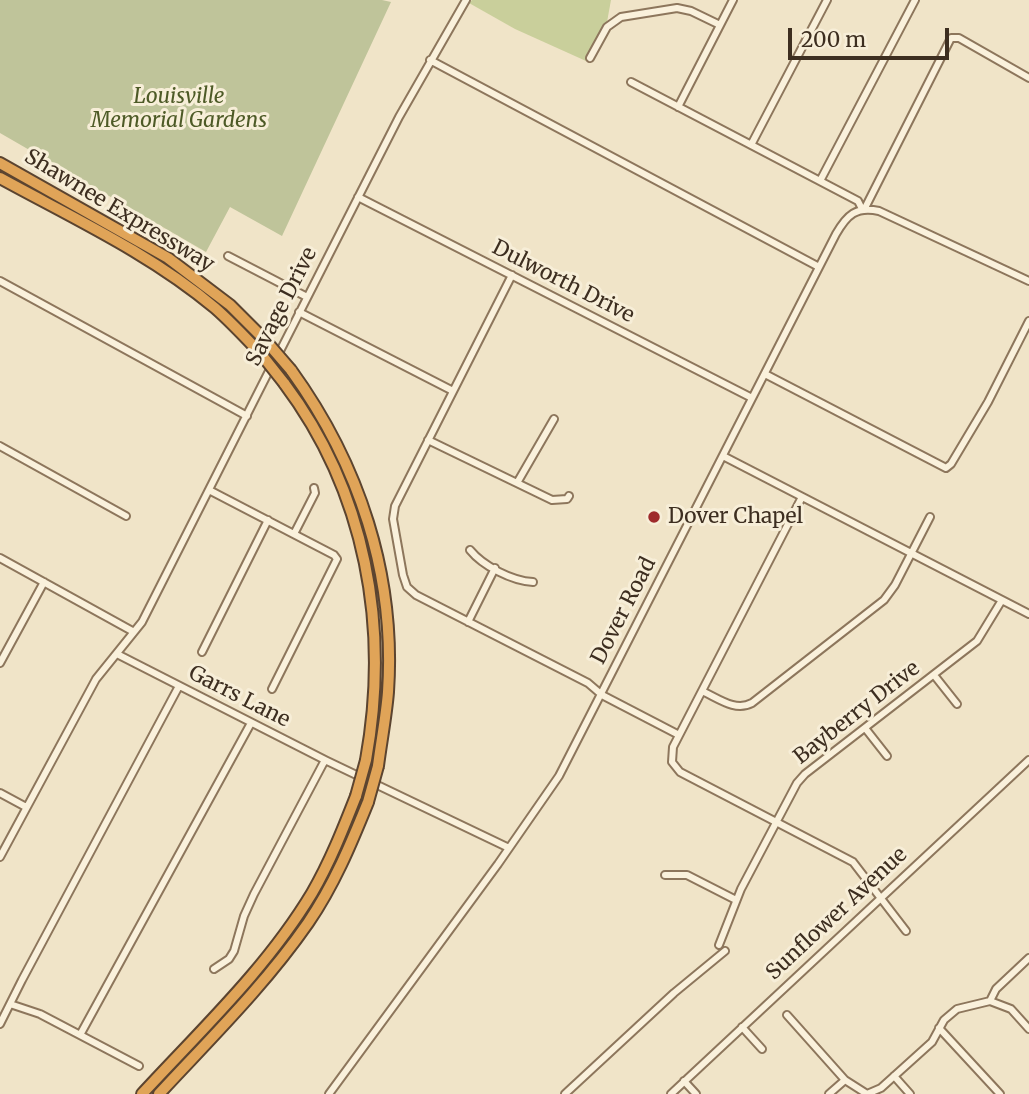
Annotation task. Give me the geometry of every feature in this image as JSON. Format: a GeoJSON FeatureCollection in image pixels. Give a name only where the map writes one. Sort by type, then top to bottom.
{"type":"FeatureCollection","features":[{"type":"Feature","properties":{"kind":"highway","name":"Shawnee Expressway"},"geometry":{"type":"LineString","coordinates":[[0,163],[168,258],[230,304],[267,341],[291,370],[327,424],[345,459],[360,496],[376,550],[386,608],[388,690],[378,766],[368,802],[344,860],[297,939],[259,985],[159,1094]]}},
{"type":"Feature","properties":{"kind":"highway","name":"Shawnee Expressway"},"geometry":{"type":"LineString","coordinates":[[0,178],[127,248],[175,278],[216,309],[261,354],[317,432],[335,467],[350,504],[365,559],[375,623],[375,695],[366,760],[356,796],[330,860],[285,933],[248,978],[142,1094]]}},
{"type":"Feature","properties":{"kind":"street","name":"Savage Drive"},"geometry":{"type":"LineString","coordinates":[[134,632],[147,612],[358,197],[430,60],[466,0]]}},
{"type":"Feature","properties":{"kind":"street"},"geometry":{"type":"LineString","coordinates":[[678,107],[733,0]]}},
{"type":"Feature","properties":{"kind":"street"},"geometry":{"type":"LineString","coordinates":[[751,145],[827,0]]}},
{"type":"Feature","properties":{"kind":"street"},"geometry":{"type":"LineString","coordinates":[[820,181],[915,0]]}},
{"type":"Feature","properties":{"kind":"street"},"geometry":{"type":"LineString","coordinates":[[590,58],[607,27],[621,17],[677,8],[691,11],[720,25]]}},
{"type":"Feature","properties":{"kind":"street","name":"Dover Road"},"geometry":{"type":"LineString","coordinates":[[329,1094],[559,776],[819,267],[841,226],[849,216],[863,208],[951,38],[959,38],[1029,78]]}},
{"type":"Feature","properties":{"kind":"street"},"geometry":{"type":"LineString","coordinates":[[430,60],[819,267]]}},
{"type":"Feature","properties":{"kind":"street"},"geometry":{"type":"LineString","coordinates":[[631,82],[858,201],[863,208],[887,214],[1029,281]]}},
{"type":"Feature","properties":{"kind":"street","name":"Dulworth Drive"},"geometry":{"type":"LineString","coordinates":[[358,197],[752,398]]}},
{"type":"Feature","properties":{"kind":"street"},"geometry":{"type":"LineString","coordinates":[[228,256],[307,297]]}},
{"type":"Feature","properties":{"kind":"street"},"geometry":{"type":"LineString","coordinates":[[512,275],[393,513],[403,575],[408,589],[416,596],[588,682],[602,695],[679,735]]}},
{"type":"Feature","properties":{"kind":"street"},"geometry":{"type":"LineString","coordinates":[[0,281],[247,415]]}},
{"type":"Feature","properties":{"kind":"street"},"geometry":{"type":"LineString","coordinates":[[299,312],[453,391]]}},
{"type":"Feature","properties":{"kind":"street"},"geometry":{"type":"LineString","coordinates":[[765,374],[948,467],[988,402],[1029,321]]}},
{"type":"Feature","properties":{"kind":"street"},"geometry":{"type":"LineString","coordinates":[[517,483],[554,419]]}},
{"type":"Feature","properties":{"kind":"street"},"geometry":{"type":"LineString","coordinates":[[428,440],[557,501],[569,496]]}},
{"type":"Feature","properties":{"kind":"street"},"geometry":{"type":"LineString","coordinates":[[0,446],[126,516]]}},
{"type":"Feature","properties":{"kind":"street"},"geometry":{"type":"LineString","coordinates":[[723,456],[1029,614]]}},
{"type":"Feature","properties":{"kind":"street"},"geometry":{"type":"LineString","coordinates":[[294,534],[315,493],[314,488]]}},
{"type":"Feature","properties":{"kind":"street"},"geometry":{"type":"LineString","coordinates":[[209,491],[334,555],[337,559],[272,689]]}},
{"type":"Feature","properties":{"kind":"street"},"geometry":{"type":"LineString","coordinates":[[802,497],[679,735],[671,752],[673,764],[680,772],[853,862],[906,931]]}},
{"type":"Feature","properties":{"kind":"street"},"geometry":{"type":"LineString","coordinates":[[702,691],[734,706],[743,707],[752,703],[877,607],[891,591],[930,517]]}},
{"type":"Feature","properties":{"kind":"street"},"geometry":{"type":"LineString","coordinates":[[202,652],[268,520]]}},
{"type":"Feature","properties":{"kind":"street"},"geometry":{"type":"LineString","coordinates":[[470,550],[477,558],[520,581],[533,582]]}},
{"type":"Feature","properties":{"kind":"street"},"geometry":{"type":"LineString","coordinates":[[0,558],[134,632],[96,679],[0,857]]}},
{"type":"Feature","properties":{"kind":"street"},"geometry":{"type":"LineString","coordinates":[[468,622],[495,568]]}},
{"type":"Feature","properties":{"kind":"street"},"geometry":{"type":"LineString","coordinates":[[0,663],[44,582]]}},
{"type":"Feature","properties":{"kind":"street","name":"Bayberry Drive"},"geometry":{"type":"LineString","coordinates":[[719,944],[736,900],[801,778],[977,641],[1002,600]]}},
{"type":"Feature","properties":{"kind":"street","name":"Garrs Lane"},"geometry":{"type":"LineString","coordinates":[[117,654],[251,723],[509,848]]}},
{"type":"Feature","properties":{"kind":"street"},"geometry":{"type":"LineString","coordinates":[[934,675],[957,704]]}},
{"type":"Feature","properties":{"kind":"street"},"geometry":{"type":"LineString","coordinates":[[0,1024],[179,686]]}},
{"type":"Feature","properties":{"kind":"street"},"geometry":{"type":"LineString","coordinates":[[79,1035],[251,723]]}},
{"type":"Feature","properties":{"kind":"street"},"geometry":{"type":"LineString","coordinates":[[865,728],[887,756]]}},
{"type":"Feature","properties":{"kind":"street"},"geometry":{"type":"LineString","coordinates":[[214,969],[232,954],[254,894],[326,760]]}},
{"type":"Feature","properties":{"kind":"street","name":"Sunflower Avenue"},"geometry":{"type":"LineString","coordinates":[[671,1094],[1029,760]]}},
{"type":"Feature","properties":{"kind":"street"},"geometry":{"type":"LineString","coordinates":[[0,793],[26,807]]}},
{"type":"Feature","properties":{"kind":"street"},"geometry":{"type":"LineString","coordinates":[[665,875],[687,875],[736,900]]}},
{"type":"Feature","properties":{"kind":"street"},"geometry":{"type":"LineString","coordinates":[[565,1094],[674,993],[724,951]]}},
{"type":"Feature","properties":{"kind":"street"},"geometry":{"type":"LineString","coordinates":[[990,1001],[996,989],[1029,958]]}},
{"type":"Feature","properties":{"kind":"street"},"geometry":{"type":"LineString","coordinates":[[786,1015],[845,1080],[867,1094],[881,1088],[932,1042],[939,1028],[957,1009],[990,1001],[1011,1009],[1029,1029]]}},
{"type":"Feature","properties":{"kind":"street"},"geometry":{"type":"LineString","coordinates":[[10,1004],[40,1014],[139,1066]]}},
{"type":"Feature","properties":{"kind":"street"},"geometry":{"type":"LineString","coordinates":[[742,1027],[762,1049]]}},
{"type":"Feature","properties":{"kind":"street"},"geometry":{"type":"LineString","coordinates":[[939,1028],[1000,1094]]}},
{"type":"Feature","properties":{"kind":"street"},"geometry":{"type":"LineString","coordinates":[[894,1076],[910,1094]]}},
{"type":"Feature","properties":{"kind":"street"},"geometry":{"type":"LineString","coordinates":[[829,1094],[845,1080]]}},
{"type":"Feature","properties":{"kind":"street"},"geometry":{"type":"LineString","coordinates":[[684,1081],[696,1094]]}},
{"type":"Feature","properties":{"kind":"green space","name":"Louisville Memorial Gardens"},"geometry":{"type":"Polygon","coordinates":[[[0,0],[391,2],[282,236],[230,207],[206,252],[0,133],[0,0]]]}},
{"type":"Feature","properties":{"kind":"green space"},"geometry":{"type":"Polygon","coordinates":[[[472,0],[611,0],[607,22],[586,61],[515,29],[469,3],[472,0]]]}},
{"type":"Feature","properties":{"kind":"place","name":"Dover Chapel"},"geometry":{"type":"Point","coordinates":[654,517]}}]}
